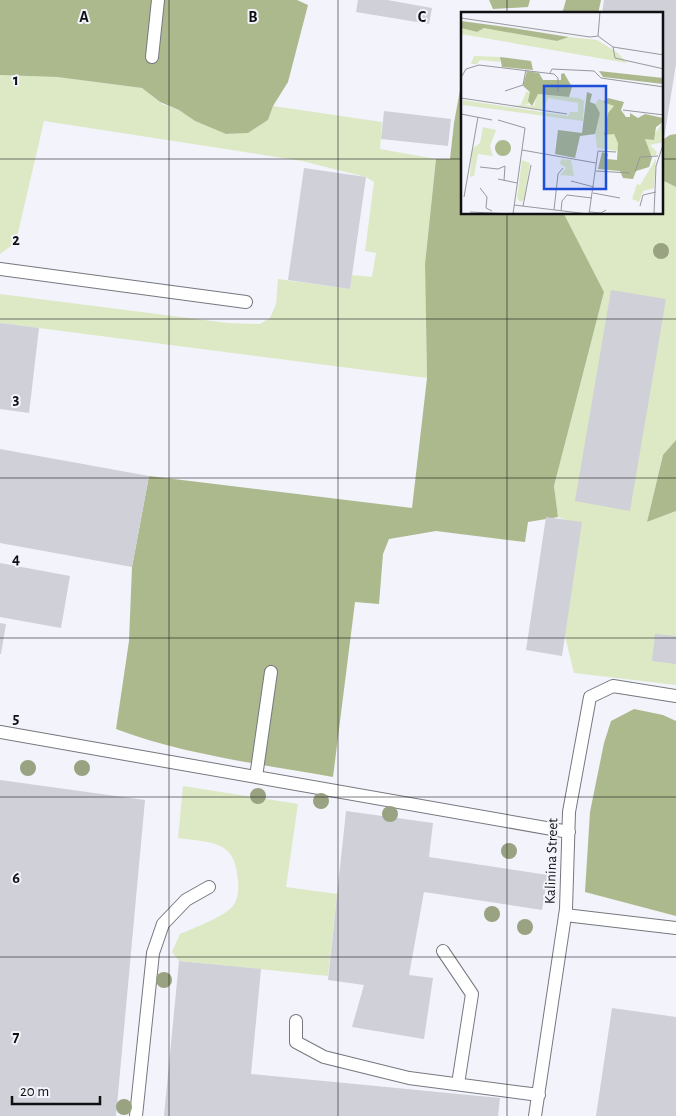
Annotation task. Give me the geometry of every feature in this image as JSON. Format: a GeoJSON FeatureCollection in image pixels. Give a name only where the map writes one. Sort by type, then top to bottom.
{"type":"FeatureCollection","features":[{"type":"Feature","properties":{"kind":"lane"},"geometry":{"type":"LineString","coordinates":[[152,57],[158,0]]}},
{"type":"Feature","properties":{"kind":"lane"},"geometry":{"type":"LineString","coordinates":[[0,269],[246,302]]}},
{"type":"Feature","properties":{"kind":"lane"},"geometry":{"type":"LineString","coordinates":[[256,777],[271,672]]}},
{"type":"Feature","properties":{"kind":"lane","name":"Kalinina Street"},"geometry":{"type":"LineString","coordinates":[[536,1116],[565,914],[569,812],[590,697],[613,686],[676,696]]}},
{"type":"Feature","properties":{"kind":"lane"},"geometry":{"type":"LineString","coordinates":[[0,732],[569,832]]}},
{"type":"Feature","properties":{"kind":"lane"},"geometry":{"type":"LineString","coordinates":[[136,1116],[153,953],[163,924],[186,900],[209,887]]}},
{"type":"Feature","properties":{"kind":"lane"},"geometry":{"type":"LineString","coordinates":[[565,914],[676,928]]}},
{"type":"Feature","properties":{"kind":"lane"},"geometry":{"type":"LineString","coordinates":[[443,951],[472,994],[458,1084]]}},
{"type":"Feature","properties":{"kind":"lane"},"geometry":{"type":"LineString","coordinates":[[296,1021],[296,1042],[324,1057],[409,1078],[539,1095]]}},
{"type":"Feature","properties":{"kind":"green space"},"geometry":{"type":"Polygon","coordinates":[[[0,0],[297,0],[308,5],[288,82],[273,106],[268,120],[248,133],[226,134],[195,121],[179,110],[160,102],[142,88],[57,77],[0,75],[0,0]]]}},
{"type":"Feature","properties":{"kind":"green space"},"geometry":{"type":"Polygon","coordinates":[[[489,0],[530,0],[528,7],[493,9],[489,0]]]}},
{"type":"Feature","properties":{"kind":"green space"},"geometry":{"type":"Polygon","coordinates":[[[566,0],[601,0],[598,12],[563,12],[566,0]]]}},
{"type":"Feature","properties":{"kind":"green space"},"geometry":{"type":"Polygon","coordinates":[[[0,75],[57,77],[142,88],[162,104],[179,110],[195,121],[226,134],[248,133],[268,120],[273,106],[382,122],[380,149],[436,159],[425,264],[427,378],[0,323],[0,294],[228,323],[260,324],[270,318],[276,304],[278,279],[350,289],[352,275],[372,277],[376,253],[365,251],[374,182],[366,177],[302,161],[44,121],[17,237],[11,246],[0,254],[0,75]]]}},
{"type":"Feature","properties":{"kind":"green space"},"geometry":{"type":"Polygon","coordinates":[[[461,84],[461,215],[565,215],[604,292],[554,486],[558,517],[528,522],[525,542],[436,531],[389,539],[383,554],[379,604],[355,602],[333,777],[196,752],[169,746],[116,729],[129,641],[132,567],[149,476],[412,508],[427,378],[425,264],[436,159],[450,159],[461,84]]]}},
{"type":"Feature","properties":{"kind":"green space"},"geometry":{"type":"Polygon","coordinates":[[[676,134],[676,187],[664,181],[664,139],[676,134]]]}},
{"type":"Feature","properties":{"kind":"green space"},"geometry":{"type":"Polygon","coordinates":[[[664,181],[676,187],[676,440],[663,455],[647,522],[676,511],[676,685],[574,673],[564,632],[580,525],[558,517],[554,486],[604,292],[565,215],[664,215],[664,181]]]}},
{"type":"Feature","properties":{"kind":"green space"},"geometry":{"type":"Polygon","coordinates":[[[676,440],[676,511],[647,522],[663,455],[676,440]]]}},
{"type":"Feature","properties":{"kind":"green space"},"geometry":{"type":"Polygon","coordinates":[[[634,709],[663,715],[676,721],[676,916],[585,892],[590,812],[604,743],[611,721],[634,709]]]}},
{"type":"Feature","properties":{"kind":"green space"},"geometry":{"type":"Polygon","coordinates":[[[183,786],[298,804],[286,887],[337,894],[328,976],[179,961],[172,952],[180,934],[228,911],[236,902],[238,891],[236,867],[227,850],[211,843],[178,838],[183,786]]]}},
{"type":"Feature","properties":{"kind":"building"},"geometry":{"type":"Polygon","coordinates":[[[358,0],[387,0],[432,8],[429,24],[356,12],[358,0]]]}},
{"type":"Feature","properties":{"kind":"building"},"geometry":{"type":"Polygon","coordinates":[[[604,0],[676,0],[676,64],[664,139],[664,12],[602,12],[604,0]]]}},
{"type":"Feature","properties":{"kind":"building"},"geometry":{"type":"Polygon","coordinates":[[[384,111],[451,119],[448,146],[381,139],[384,111]]]}},
{"type":"Feature","properties":{"kind":"building"},"geometry":{"type":"Polygon","coordinates":[[[304,168],[366,177],[350,289],[288,280],[304,168]]]}},
{"type":"Feature","properties":{"kind":"building"},"geometry":{"type":"Polygon","coordinates":[[[611,290],[666,299],[630,511],[575,501],[611,290]]]}},
{"type":"Feature","properties":{"kind":"building"},"geometry":{"type":"Polygon","coordinates":[[[0,323],[39,328],[29,413],[0,409],[0,323]]]}},
{"type":"Feature","properties":{"kind":"building"},"geometry":{"type":"Polygon","coordinates":[[[0,449],[149,476],[132,567],[0,543],[0,449]]]}},
{"type":"Feature","properties":{"kind":"building"},"geometry":{"type":"Polygon","coordinates":[[[546,517],[582,522],[562,656],[526,650],[546,517]]]}},
{"type":"Feature","properties":{"kind":"building"},"geometry":{"type":"Polygon","coordinates":[[[0,563],[70,576],[61,628],[0,617],[0,563]]]}},
{"type":"Feature","properties":{"kind":"building"},"geometry":{"type":"Polygon","coordinates":[[[0,623],[6,624],[1,654],[0,654],[0,623]]]}},
{"type":"Feature","properties":{"kind":"building"},"geometry":{"type":"Polygon","coordinates":[[[655,634],[676,636],[676,664],[652,661],[655,634]]]}},
{"type":"Feature","properties":{"kind":"building"},"geometry":{"type":"Polygon","coordinates":[[[0,780],[145,800],[116,1116],[0,1116],[0,780]]]}},
{"type":"Feature","properties":{"kind":"building"},"geometry":{"type":"Polygon","coordinates":[[[346,811],[433,823],[429,857],[548,875],[542,910],[424,892],[409,975],[433,978],[424,1039],[352,1027],[364,985],[328,980],[346,811]]]}},
{"type":"Feature","properties":{"kind":"building"},"geometry":{"type":"Polygon","coordinates":[[[179,961],[261,969],[251,1074],[500,1098],[498,1116],[164,1116],[179,961]]]}},
{"type":"Feature","properties":{"kind":"building"},"geometry":{"type":"Polygon","coordinates":[[[612,1008],[676,1017],[676,1116],[596,1116],[612,1008]]]}}]}
